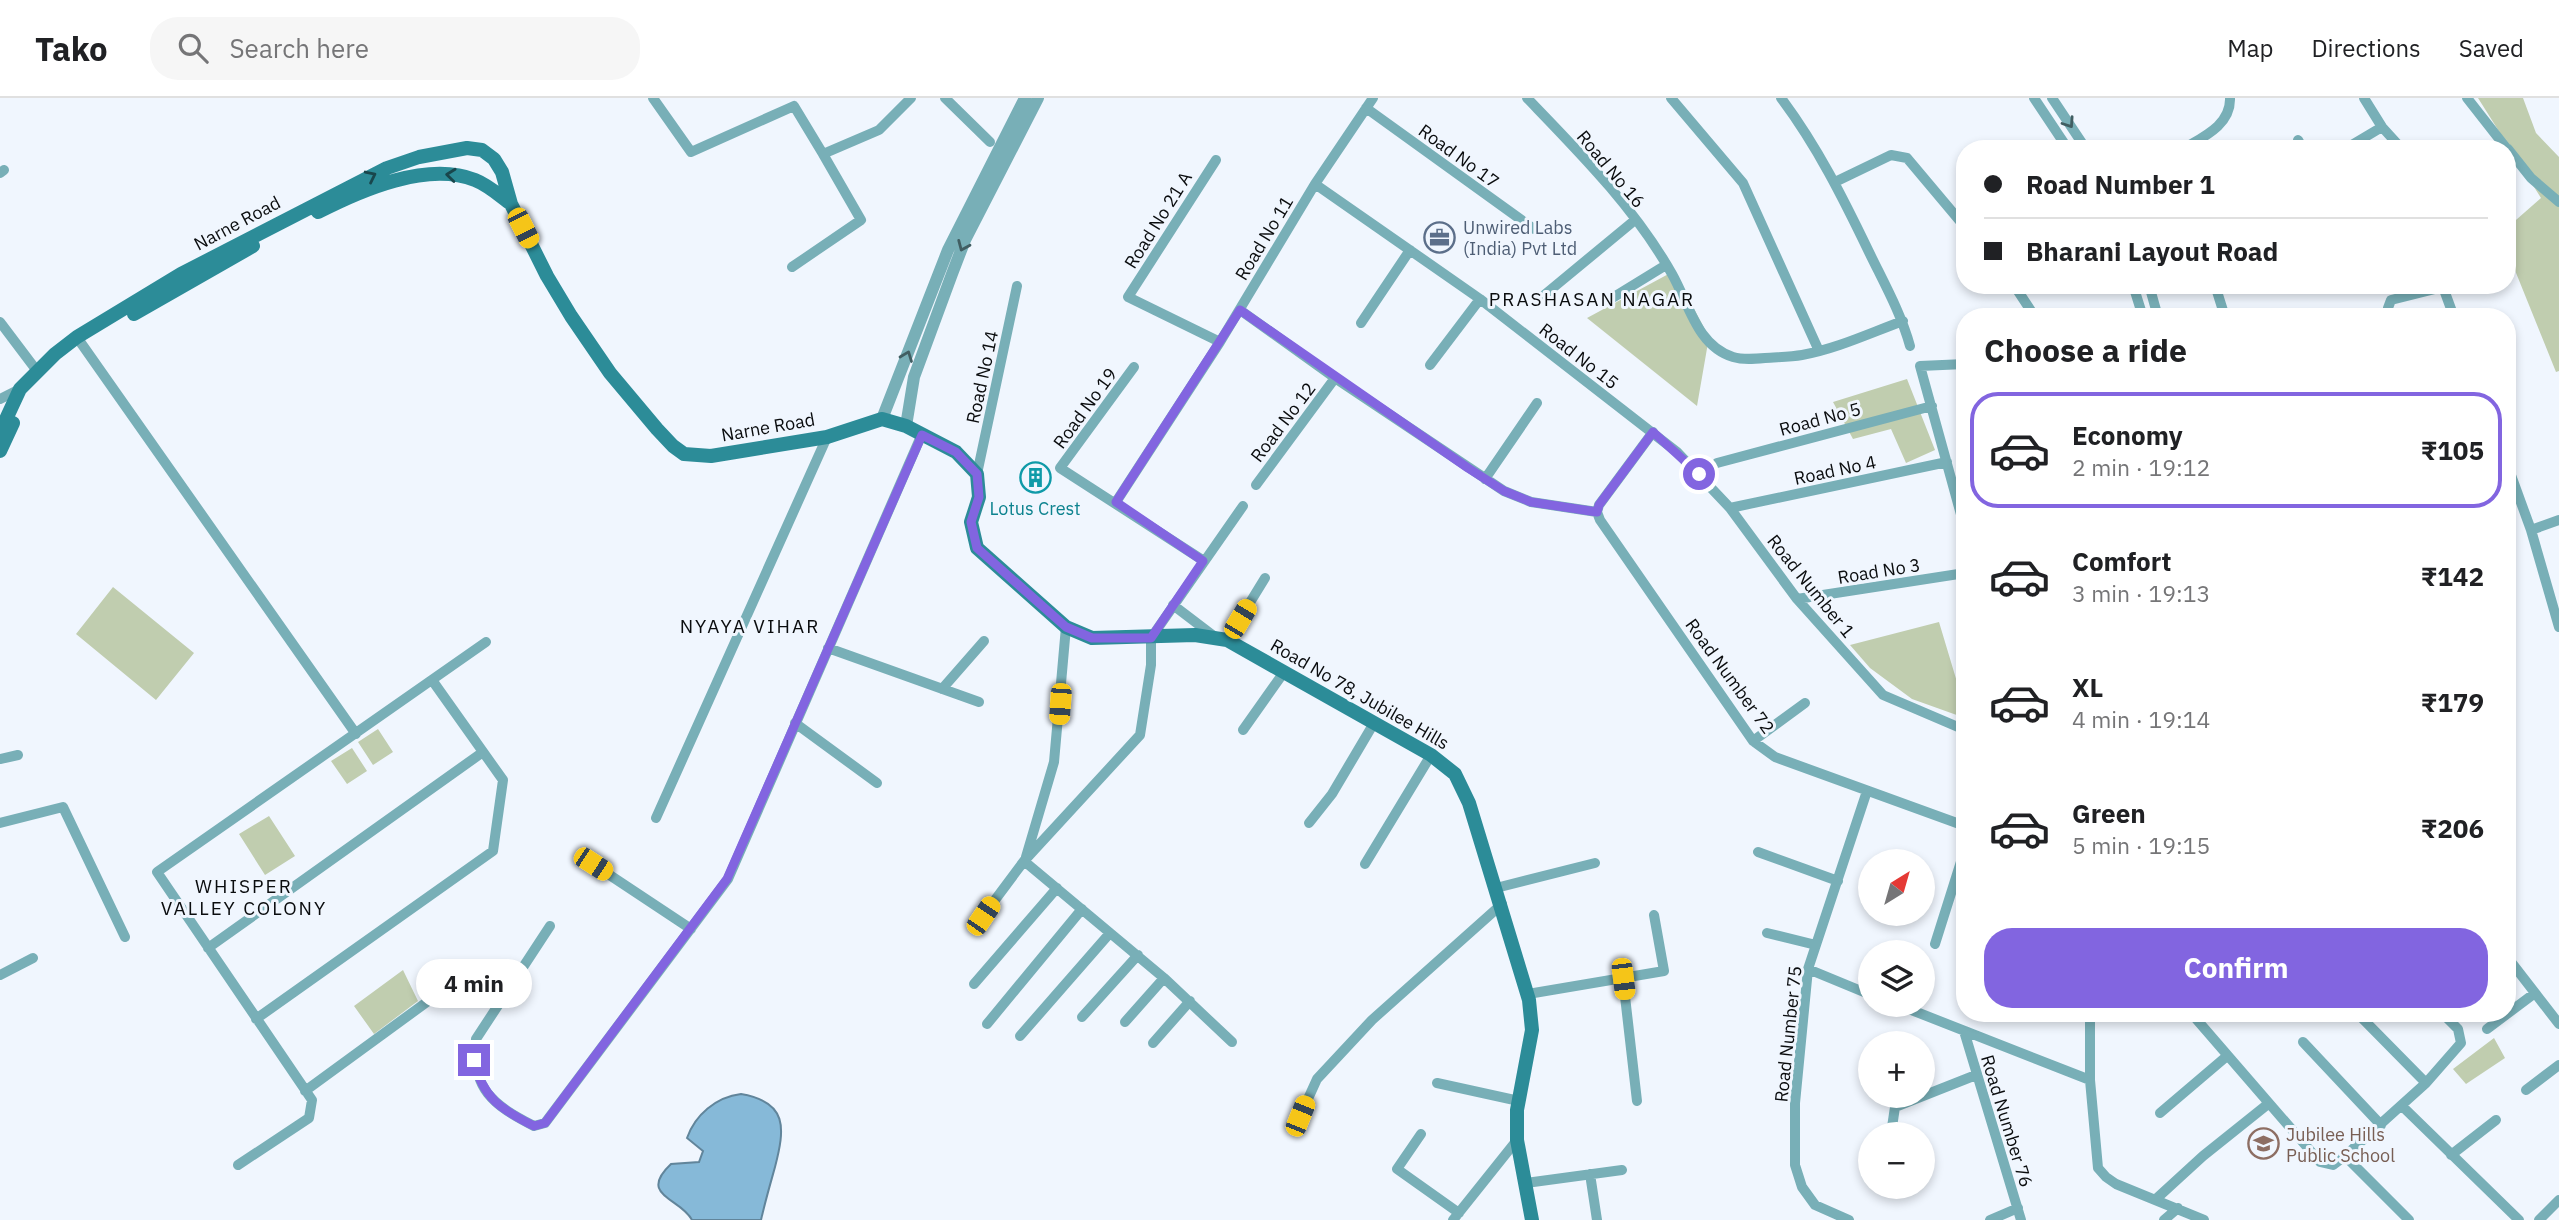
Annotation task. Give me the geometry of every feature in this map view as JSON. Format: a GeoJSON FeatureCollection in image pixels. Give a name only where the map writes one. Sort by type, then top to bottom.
{"type":"FeatureCollection","features":[{"type":"Feature","properties":{"kind":"main road","name":"Narne Road"},"geometry":{"type":"LineString","coordinates":[[0,432],[20,389],[77,337],[181,274],[387,168],[453,149],[482,150],[494,159],[502,172],[511,204],[547,276],[571,316],[610,373],[673,446],[684,454],[711,456],[827,437],[882,419]]}},
{"type":"Feature","properties":{"kind":"main road","name":"Narne Road"},"geometry":{"type":"LineString","coordinates":[[0,452],[28,392],[45,372],[81,343],[329,207],[391,182],[445,173],[463,176],[488,186],[511,204]]}},
{"type":"Feature","properties":{"kind":"main road"},"geometry":{"type":"LineString","coordinates":[[882,419],[906,426],[956,452],[977,474]]}},
{"type":"Feature","properties":{"kind":"main road","name":"Road No 78, Jubilee Hills"},"geometry":{"type":"LineString","coordinates":[[977,474],[979,497],[971,522],[977,548],[1066,627],[1092,638],[1195,635],[1222,639],[1431,755],[1455,774],[1469,803],[1528,994],[1532,1030],[1519,1101],[1517,1140],[1532,1220]]}},
{"type":"Feature","properties":{"kind":"street"},"geometry":{"type":"LineString","coordinates":[[653,98],[691,152],[794,106],[862,220],[792,267]]}},
{"type":"Feature","properties":{"kind":"street"},"geometry":{"type":"LineString","coordinates":[[823,154],[879,131],[911,98]]}},
{"type":"Feature","properties":{"kind":"street"},"geometry":{"type":"LineString","coordinates":[[946,98],[990,142]]}},
{"type":"Feature","properties":{"kind":"street"},"geometry":{"type":"LineString","coordinates":[[882,419],[948,250],[1025,98]]}},
{"type":"Feature","properties":{"kind":"street"},"geometry":{"type":"LineString","coordinates":[[906,426],[914,377],[952,274],[970,230],[1038,98]]}},
{"type":"Feature","properties":{"kind":"street","name":"Road No 11"},"geometry":{"type":"LineString","coordinates":[[1116,502],[1220,342],[1315,184],[1373,98]]}},
{"type":"Feature","properties":{"kind":"street","name":"Road No 16"},"geometry":{"type":"LineString","coordinates":[[1527,98],[1579,153],[1635,220],[1666,265],[1706,341],[1718,351],[1735,358],[1747,359],[1799,356],[1903,321]]}},
{"type":"Feature","properties":{"kind":"street"},"geometry":{"type":"LineString","coordinates":[[1671,98],[1743,183],[1819,351]]}},
{"type":"Feature","properties":{"kind":"street"},"geometry":{"type":"LineString","coordinates":[[1781,98],[1835,182],[1903,321],[1910,346]]}},
{"type":"Feature","properties":{"kind":"street"},"geometry":{"type":"LineString","coordinates":[[2034,98],[2061,140]]}},
{"type":"Feature","properties":{"kind":"street"},"geometry":{"type":"LineString","coordinates":[[2052,98],[2080,140]]}},
{"type":"Feature","properties":{"kind":"street"},"geometry":{"type":"LineString","coordinates":[[2198,140],[2225,119],[2230,98]]}},
{"type":"Feature","properties":{"kind":"street"},"geometry":{"type":"LineString","coordinates":[[2364,98],[2382,127],[2394,140]]}},
{"type":"Feature","properties":{"kind":"street"},"geometry":{"type":"LineString","coordinates":[[2467,98],[2501,140]]}},
{"type":"Feature","properties":{"kind":"street","name":"Road No 17"},"geometry":{"type":"LineString","coordinates":[[1366,108],[1534,229]]}},
{"type":"Feature","properties":{"kind":"street"},"geometry":{"type":"LineString","coordinates":[[2360,140],[2382,127]]}},
{"type":"Feature","properties":{"kind":"street"},"geometry":{"type":"LineString","coordinates":[[1835,182],[1891,155],[1900,155],[1913,165],[1956,216]]}},
{"type":"Feature","properties":{"kind":"street"},"geometry":{"type":"LineString","coordinates":[[2516,159],[2531,178],[2559,202]]}},
{"type":"Feature","properties":{"kind":"street","name":"Road No 21 A"},"geometry":{"type":"LineString","coordinates":[[1216,160],[1128,298],[1220,342]]}},
{"type":"Feature","properties":{"kind":"street","name":"Road No 15"},"geometry":{"type":"LineString","coordinates":[[1315,184],[1480,299],[1653,432]]}},
{"type":"Feature","properties":{"kind":"street"},"geometry":{"type":"LineString","coordinates":[[1537,301],[1635,220]]}},
{"type":"Feature","properties":{"kind":"street"},"geometry":{"type":"LineString","coordinates":[[1362,323],[1410,250]]}},
{"type":"Feature","properties":{"kind":"street"},"geometry":{"type":"LineString","coordinates":[[1609,300],[1666,265]]}},
{"type":"Feature","properties":{"kind":"street","name":"Road No 14"},"geometry":{"type":"LineString","coordinates":[[977,474],[1017,286]]}},
{"type":"Feature","properties":{"kind":"street"},"geometry":{"type":"LineString","coordinates":[[2388,308],[2391,300],[2414,294]]}},
{"type":"Feature","properties":{"kind":"street"},"geometry":{"type":"LineString","coordinates":[[1430,365],[1480,299]]}},
{"type":"Feature","properties":{"kind":"street"},"geometry":{"type":"LineString","coordinates":[[1240,310],[1485,479],[1531,502],[1597,512],[1599,505],[1653,432]]}},
{"type":"Feature","properties":{"kind":"street"},"geometry":{"type":"LineString","coordinates":[[0,322],[37,371]]}},
{"type":"Feature","properties":{"kind":"street"},"geometry":{"type":"LineString","coordinates":[[81,343],[356,734]]}},
{"type":"Feature","properties":{"kind":"street"},"geometry":{"type":"LineString","coordinates":[[1956,364],[1920,366],[1956,494]]}},
{"type":"Feature","properties":{"kind":"street","name":"Road No 19"},"geometry":{"type":"LineString","coordinates":[[1116,502],[1060,468],[1134,366]]}},
{"type":"Feature","properties":{"kind":"street","name":"Road No 12"},"geometry":{"type":"LineString","coordinates":[[1256,485],[1335,378]]}},
{"type":"Feature","properties":{"kind":"street"},"geometry":{"type":"LineString","coordinates":[[0,399],[20,389]]}},
{"type":"Feature","properties":{"kind":"street"},"geometry":{"type":"LineString","coordinates":[[1485,479],[1537,403]]}},
{"type":"Feature","properties":{"kind":"street","name":"Road No 5"},"geometry":{"type":"LineString","coordinates":[[1717,463],[1932,406]]}},
{"type":"Feature","properties":{"kind":"street","name":"Road Number 1"},"geometry":{"type":"LineString","coordinates":[[1653,432],[1685,459],[1730,508],[1797,599],[1883,695],[1956,726]]}},
{"type":"Feature","properties":{"kind":"street"},"geometry":{"type":"LineString","coordinates":[[550,926],[476,1039],[474,1060],[478,1081],[504,1110],[534,1126],[545,1123],[727,879],[922,435]]}},
{"type":"Feature","properties":{"kind":"street"},"geometry":{"type":"LineString","coordinates":[[656,818],[827,437]]}},
{"type":"Feature","properties":{"kind":"street","name":"Road No 4"},"geometry":{"type":"LineString","coordinates":[[1730,508],[1947,462]]}},
{"type":"Feature","properties":{"kind":"street"},"geometry":{"type":"LineString","coordinates":[[1951,475],[1956,475]]}},
{"type":"Feature","properties":{"kind":"street"},"geometry":{"type":"LineString","coordinates":[[2516,489],[2531,530],[2559,627]]}},
{"type":"Feature","properties":{"kind":"street"},"geometry":{"type":"LineString","coordinates":[[1116,502],[1203,561]]}},
{"type":"Feature","properties":{"kind":"street"},"geometry":{"type":"LineString","coordinates":[[983,916],[1024,861],[1140,735],[1151,665],[1151,638],[1243,506]]}},
{"type":"Feature","properties":{"kind":"street","name":"Road Number 72"},"geometry":{"type":"LineString","coordinates":[[1597,512],[1753,741],[1774,757],[1956,823]]}},
{"type":"Feature","properties":{"kind":"street"},"geometry":{"type":"LineString","coordinates":[[2531,530],[2559,520]]}},
{"type":"Feature","properties":{"kind":"street","name":"Road No 3"},"geometry":{"type":"LineString","coordinates":[[1797,599],[1956,574]]}},
{"type":"Feature","properties":{"kind":"street"},"geometry":{"type":"LineString","coordinates":[[1173,605],[1222,639],[1265,578]]}},
{"type":"Feature","properties":{"kind":"street"},"geometry":{"type":"LineString","coordinates":[[1024,861],[1054,762],[1066,627]]}},
{"type":"Feature","properties":{"kind":"street"},"geometry":{"type":"LineString","coordinates":[[942,689],[984,640]]}},
{"type":"Feature","properties":{"kind":"street"},"geometry":{"type":"LineString","coordinates":[[238,1165],[309,1118],[312,1100],[157,872],[486,642]]}},
{"type":"Feature","properties":{"kind":"street"},"geometry":{"type":"LineString","coordinates":[[828,648],[979,702]]}},
{"type":"Feature","properties":{"kind":"street"},"geometry":{"type":"LineString","coordinates":[[1243,730],[1284,673]]}},
{"type":"Feature","properties":{"kind":"street"},"geometry":{"type":"LineString","coordinates":[[256,1019],[493,851],[503,780],[432,680]]}},
{"type":"Feature","properties":{"kind":"street"},"geometry":{"type":"LineString","coordinates":[[1753,741],[1805,703]]}},
{"type":"Feature","properties":{"kind":"street"},"geometry":{"type":"LineString","coordinates":[[795,723],[877,783]]}},
{"type":"Feature","properties":{"kind":"street"},"geometry":{"type":"LineString","coordinates":[[1309,822],[1332,794],[1374,723]]}},
{"type":"Feature","properties":{"kind":"street"},"geometry":{"type":"LineString","coordinates":[[208,948],[483,752]]}},
{"type":"Feature","properties":{"kind":"street"},"geometry":{"type":"LineString","coordinates":[[0,759],[18,755]]}},
{"type":"Feature","properties":{"kind":"street"},"geometry":{"type":"LineString","coordinates":[[1365,864],[1431,755]]}},
{"type":"Feature","properties":{"kind":"street","name":"Road Number 75"},"geometry":{"type":"LineString","coordinates":[[1849,1220],[1815,1205],[1802,1187],[1795,1165],[1795,1103],[1808,970],[1867,791]]}},
{"type":"Feature","properties":{"kind":"street"},"geometry":{"type":"LineString","coordinates":[[0,822],[63,807],[125,937]]}},
{"type":"Feature","properties":{"kind":"street"},"geometry":{"type":"LineString","coordinates":[[1758,852],[1838,881]]}},
{"type":"Feature","properties":{"kind":"street"},"geometry":{"type":"LineString","coordinates":[[1024,861],[1138,955],[1232,1042]]}},
{"type":"Feature","properties":{"kind":"street"},"geometry":{"type":"LineString","coordinates":[[1496,888],[1595,863]]}},
{"type":"Feature","properties":{"kind":"street"},"geometry":{"type":"LineString","coordinates":[[593,864],[691,929]]}},
{"type":"Feature","properties":{"kind":"street"},"geometry":{"type":"LineString","coordinates":[[1935,944],[1956,878]]}},
{"type":"Feature","properties":{"kind":"street"},"geometry":{"type":"LineString","coordinates":[[974,984],[1057,888]]}},
{"type":"Feature","properties":{"kind":"street"},"geometry":{"type":"LineString","coordinates":[[1297,1123],[1317,1079],[1372,1020],[1502,904]]}},
{"type":"Feature","properties":{"kind":"street"},"geometry":{"type":"LineString","coordinates":[[987,1024],[1082,909]]}},
{"type":"Feature","properties":{"kind":"street"},"geometry":{"type":"LineString","coordinates":[[1528,994],[1664,971],[1654,915]]}},
{"type":"Feature","properties":{"kind":"street"},"geometry":{"type":"LineString","coordinates":[[1020,1035],[1110,933]]}},
{"type":"Feature","properties":{"kind":"street"},"geometry":{"type":"LineString","coordinates":[[1767,933],[1816,945]]}},
{"type":"Feature","properties":{"kind":"street"},"geometry":{"type":"LineString","coordinates":[[1082,1017],[1138,955]]}},
{"type":"Feature","properties":{"kind":"street"},"geometry":{"type":"LineString","coordinates":[[0,975],[33,957]]}},
{"type":"Feature","properties":{"kind":"street"},"geometry":{"type":"LineString","coordinates":[[2516,968],[2559,1024]]}},
{"type":"Feature","properties":{"kind":"street"},"geometry":{"type":"LineString","coordinates":[[1808,970],[1858,990]]}},
{"type":"Feature","properties":{"kind":"street"},"geometry":{"type":"LineString","coordinates":[[1125,1022],[1164,978]]}},
{"type":"Feature","properties":{"kind":"street"},"geometry":{"type":"LineString","coordinates":[[1623,979],[1637,1101]]}},
{"type":"Feature","properties":{"kind":"street"},"geometry":{"type":"LineString","coordinates":[[305,1091],[457,980]]}},
{"type":"Feature","properties":{"kind":"street"},"geometry":{"type":"LineString","coordinates":[[2516,1007],[2535,993]]}},
{"type":"Feature","properties":{"kind":"street"},"geometry":{"type":"LineString","coordinates":[[1153,1043],[1190,1002]]}},
{"type":"Feature","properties":{"kind":"street"},"geometry":{"type":"LineString","coordinates":[[1929,1017],[2090,1080]]}},
{"type":"Feature","properties":{"kind":"street"},"geometry":{"type":"LineString","coordinates":[[2090,1022],[2090,1080],[2098,1167],[2116,1184],[2204,1220]]}},
{"type":"Feature","properties":{"kind":"street"},"geometry":{"type":"LineString","coordinates":[[2199,1022],[2320,1162],[2333,1164],[2402,1106],[2461,1043],[2458,1029],[2451,1022]]}},
{"type":"Feature","properties":{"kind":"street"},"geometry":{"type":"LineString","coordinates":[[2366,1022],[2426,1083]]}},
{"type":"Feature","properties":{"kind":"street"},"geometry":{"type":"LineString","coordinates":[[2487,1029],[2496,1022]]}},
{"type":"Feature","properties":{"kind":"street","name":"Road Number 76"},"geometry":{"type":"LineString","coordinates":[[1964,1031],[2021,1220]]}},
{"type":"Feature","properties":{"kind":"street"},"geometry":{"type":"LineString","coordinates":[[2303,1042],[2381,1125]]}},
{"type":"Feature","properties":{"kind":"street"},"geometry":{"type":"LineString","coordinates":[[2160,1112],[2227,1056]]}},
{"type":"Feature","properties":{"kind":"street"},"geometry":{"type":"LineString","coordinates":[[2526,1090],[2559,1065]]}},
{"type":"Feature","properties":{"kind":"street"},"geometry":{"type":"LineString","coordinates":[[1893,1122],[1895,1107],[1976,1075]]}},
{"type":"Feature","properties":{"kind":"street"},"geometry":{"type":"LineString","coordinates":[[1437,1083],[1519,1101]]}},
{"type":"Feature","properties":{"kind":"street"},"geometry":{"type":"LineString","coordinates":[[2156,1199],[2203,1156],[2267,1104]]}},
{"type":"Feature","properties":{"kind":"street"},"geometry":{"type":"LineString","coordinates":[[2402,1106],[2519,1220]]}},
{"type":"Feature","properties":{"kind":"street"},"geometry":{"type":"LineString","coordinates":[[2451,1155],[2496,1120]]}},
{"type":"Feature","properties":{"kind":"street"},"geometry":{"type":"LineString","coordinates":[[1422,1135],[1397,1169],[1456,1216],[1517,1140]]}},
{"type":"Feature","properties":{"kind":"street"},"geometry":{"type":"LineString","coordinates":[[2345,1156],[2409,1220]]}},
{"type":"Feature","properties":{"kind":"street"},"geometry":{"type":"LineString","coordinates":[[1525,1183],[1622,1170]]}},
{"type":"Feature","properties":{"kind":"street"},"geometry":{"type":"LineString","coordinates":[[1590,1174],[1597,1220]]}},
{"type":"Feature","properties":{"kind":"street"},"geometry":{"type":"LineString","coordinates":[[2539,1220],[2559,1200]]}},
{"type":"Feature","properties":{"kind":"street"},"geometry":{"type":"LineString","coordinates":[[1990,1220],[2018,1208]]}},
{"type":"Feature","properties":{"kind":"street"},"geometry":{"type":"LineString","coordinates":[[2164,1220],[2178,1208]]}},
{"type":"Feature","properties":{"kind":"green space"},"geometry":{"type":"Polygon","coordinates":[[[2478,98],[2523,98],[2536,133],[2559,157],[2559,371],[2556,372],[2516,273],[2516,220],[2541,198],[2516,158],[2516,140],[2504,140],[2478,98]]]}},
{"type":"Feature","properties":{"kind":"green space"},"geometry":{"type":"Polygon","coordinates":[[[1674,271],[1709,337],[1697,406],[1587,318],[1674,271]]]}},
{"type":"Feature","properties":{"kind":"green space"},"geometry":{"type":"Polygon","coordinates":[[[1907,379],[1935,450],[1906,463],[1891,429],[1853,439],[1833,402],[1907,379]]]}},
{"type":"Feature","properties":{"kind":"green space"},"geometry":{"type":"Polygon","coordinates":[[[113,587],[194,653],[156,700],[76,634],[113,587]]]}},
{"type":"Feature","properties":{"kind":"green space"},"geometry":{"type":"Polygon","coordinates":[[[1939,622],[1956,679],[1956,715],[1912,699],[1870,668],[1850,645],[1939,622]]]}},
{"type":"Feature","properties":{"kind":"green space"},"geometry":{"type":"Polygon","coordinates":[[[378,729],[393,752],[373,765],[358,742],[378,729]]]}},
{"type":"Feature","properties":{"kind":"green space"},"geometry":{"type":"Polygon","coordinates":[[[352,748],[367,771],[347,784],[331,761],[352,748]]]}},
{"type":"Feature","properties":{"kind":"green space"},"geometry":{"type":"Polygon","coordinates":[[[269,816],[295,856],[265,875],[239,834],[269,816]]]}},
{"type":"Feature","properties":{"kind":"green space"},"geometry":{"type":"Polygon","coordinates":[[[403,970],[418,1001],[374,1034],[354,1006],[403,970]]]}},
{"type":"Feature","properties":{"kind":"green space"},"geometry":{"type":"Polygon","coordinates":[[[2494,1038],[2505,1058],[2466,1084],[2453,1069],[2494,1038]]]}},
{"type":"Feature","properties":{"kind":"water"},"geometry":{"type":"Polygon","coordinates":[[[741,1094],[768,1103],[775,1110],[781,1129],[781,1140],[761,1220],[692,1220],[665,1196],[658,1183],[671,1164],[699,1162],[703,1151],[687,1138],[695,1122],[715,1103],[741,1094]]]}},
{"type":"Feature","properties":{"kind":"place","name":"Unwired Labs (India) Pvt Ltd"},"geometry":{"type":"Point","coordinates":[1440,237]}},
{"type":"Feature","properties":{"kind":"place","name":"Lotus Crest"},"geometry":{"type":"Point","coordinates":[1035,477]}},
{"type":"Feature","properties":{"kind":"place","name":"Jubilee Hills Public School"},"geometry":{"type":"Point","coordinates":[2263,1144]}},
{"type":"Feature","properties":{"kind":"district","name":"PRASHASAN NAGAR"},"geometry":{"type":"Point","coordinates":[1592,299]}},
{"type":"Feature","properties":{"kind":"district","name":"NYAYA VIHAR"},"geometry":{"type":"Point","coordinates":[750,626]}},
{"type":"Feature","properties":{"kind":"district","name":"WHISPER VALLEY COLONY"},"geometry":{"type":"Point","coordinates":[244,897]}},
{"type":"Feature","properties":{"kind":"route"},"geometry":{"type":"LineString","coordinates":[[474,1060],[478,1081],[504,1110],[534,1126],[545,1123],[727,879],[922,435],[956,452],[977,474],[979,497],[971,522],[977,548],[1066,627],[1092,638],[1151,638],[1203,561],[1116,502],[1240,310],[1468,468],[1504,491],[1531,502],[1597,512],[1599,505],[1653,432],[1699,474]]}}]}
